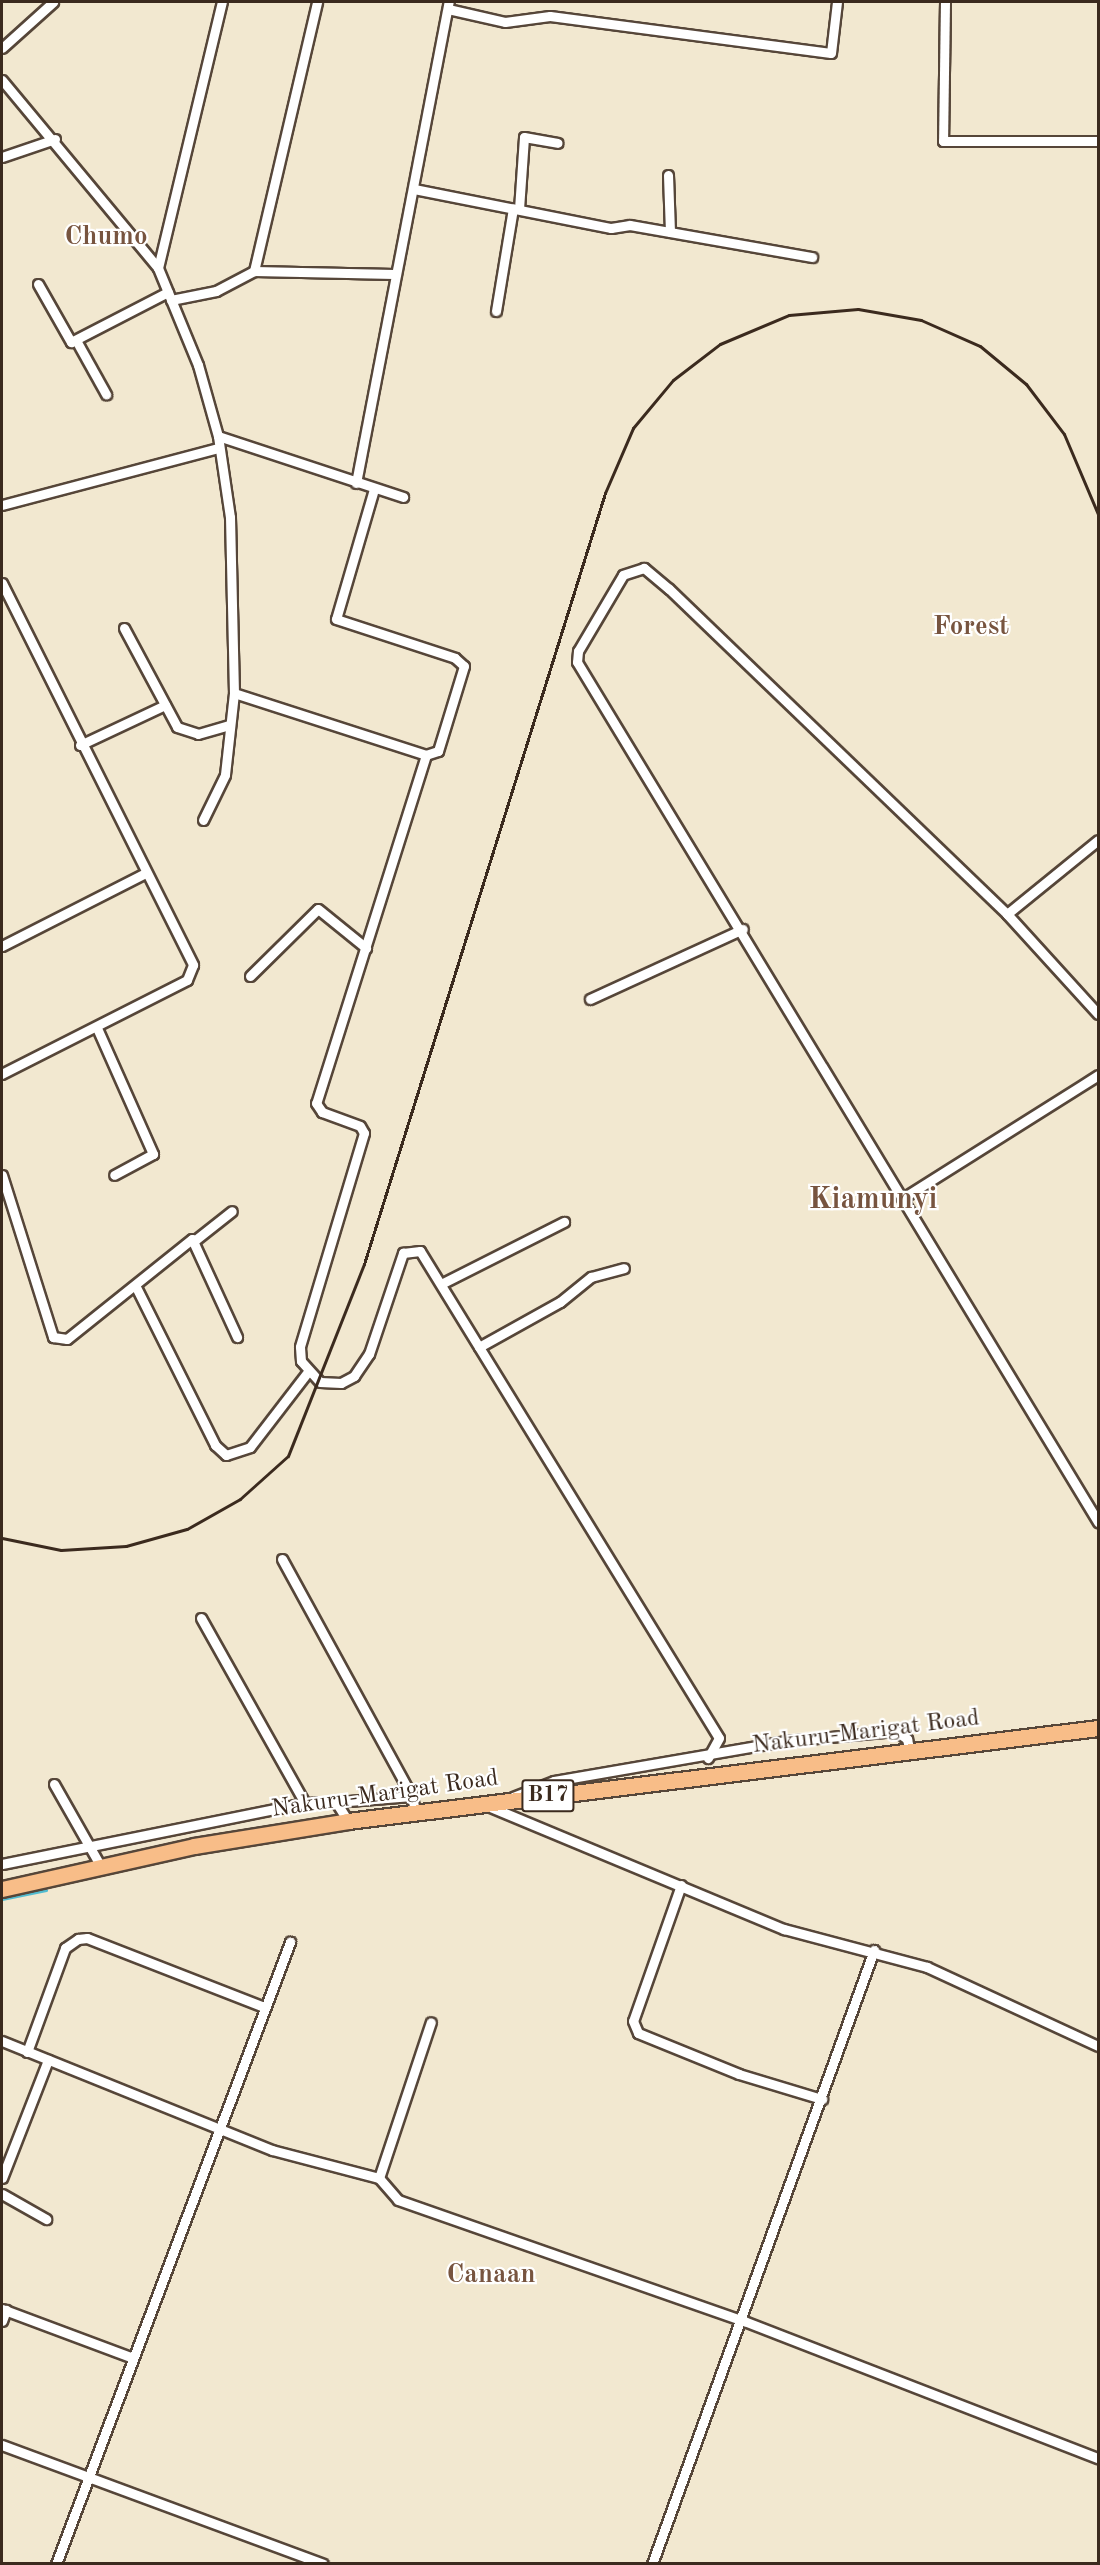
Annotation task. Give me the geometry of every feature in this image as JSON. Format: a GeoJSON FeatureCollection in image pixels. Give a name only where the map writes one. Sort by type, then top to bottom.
{"type":"FeatureCollection","features":[{"type":"Feature","properties":{"kind":"main road","name":"Nakuru-Marigat Road"},"geometry":{"type":"LineString","coordinates":[[2,1889],[100,1865],[348,1821],[909,1748],[1098,1728]]}},
{"type":"Feature","properties":{"kind":"street"},"geometry":{"type":"LineString","coordinates":[[2,48],[54,2]]}},
{"type":"Feature","properties":{"kind":"street"},"geometry":{"type":"LineString","coordinates":[[158,268],[222,2]]}},
{"type":"Feature","properties":{"kind":"street"},"geometry":{"type":"LineString","coordinates":[[254,271],[317,2]]}},
{"type":"Feature","properties":{"kind":"street"},"geometry":{"type":"LineString","coordinates":[[356,483],[394,274],[414,189],[448,5],[505,22],[550,16],[825,53],[835,49],[837,2]]}},
{"type":"Feature","properties":{"kind":"street"},"geometry":{"type":"LineString","coordinates":[[945,2],[944,141],[1098,141]]}},
{"type":"Feature","properties":{"kind":"street"},"geometry":{"type":"LineString","coordinates":[[2,80],[55,139],[158,268],[170,296],[218,435],[218,448],[230,517],[234,693],[225,775],[203,820]]}},
{"type":"Feature","properties":{"kind":"street"},"geometry":{"type":"LineString","coordinates":[[496,311],[516,209],[524,137],[557,143]]}},
{"type":"Feature","properties":{"kind":"street"},"geometry":{"type":"LineString","coordinates":[[2,157],[55,139]]}},
{"type":"Feature","properties":{"kind":"street"},"geometry":{"type":"LineString","coordinates":[[668,175],[670,232]]}},
{"type":"Feature","properties":{"kind":"street"},"geometry":{"type":"LineString","coordinates":[[414,189],[612,228],[670,232],[812,257]]}},
{"type":"Feature","properties":{"kind":"street"},"geometry":{"type":"LineString","coordinates":[[38,284],[66,339],[77,342],[170,296],[216,291],[254,271],[394,274]]}},
{"type":"Feature","properties":{"kind":"street"},"geometry":{"type":"LineString","coordinates":[[77,342],[106,394]]}},
{"type":"Feature","properties":{"kind":"street"},"geometry":{"type":"LineString","coordinates":[[218,435],[403,497]]}},
{"type":"Feature","properties":{"kind":"street"},"geometry":{"type":"LineString","coordinates":[[2,505],[218,448]]}},
{"type":"Feature","properties":{"kind":"street"},"geometry":{"type":"LineString","coordinates":[[234,693],[426,755],[438,751],[464,666],[455,658],[336,619],[374,489]]}},
{"type":"Feature","properties":{"kind":"street"},"geometry":{"type":"LineString","coordinates":[[1098,1014],[1007,914],[669,588],[646,569],[636,568],[612,588],[577,662],[742,929],[1098,1522]]}},
{"type":"Feature","properties":{"kind":"street"},"geometry":{"type":"LineString","coordinates":[[2,583],[80,745],[193,965],[191,974],[97,1028],[2,1074]]}},
{"type":"Feature","properties":{"kind":"street"},"geometry":{"type":"LineString","coordinates":[[124,628],[177,727],[187,732],[229,725]]}},
{"type":"Feature","properties":{"kind":"street"},"geometry":{"type":"LineString","coordinates":[[80,745],[165,705]]}},
{"type":"Feature","properties":{"kind":"street"},"geometry":{"type":"LineString","coordinates":[[426,755],[316,1103],[322,1112],[360,1126],[364,1133],[300,1347],[307,1373],[328,1384],[354,1376],[369,1354],[403,1253],[420,1251],[729,1752]]}},
{"type":"Feature","properties":{"kind":"street"},"geometry":{"type":"LineString","coordinates":[[1007,914],[1098,840]]}},
{"type":"Feature","properties":{"kind":"street"},"geometry":{"type":"LineString","coordinates":[[2,946],[145,873]]}},
{"type":"Feature","properties":{"kind":"street"},"geometry":{"type":"LineString","coordinates":[[250,976],[318,909],[366,948]]}},
{"type":"Feature","properties":{"kind":"street"},"geometry":{"type":"LineString","coordinates":[[590,999],[742,929]]}},
{"type":"Feature","properties":{"kind":"street"},"geometry":{"type":"LineString","coordinates":[[97,1028],[153,1154],[114,1175]]}},
{"type":"Feature","properties":{"kind":"street"},"geometry":{"type":"LineString","coordinates":[[903,1198],[1098,1075]]}},
{"type":"Feature","properties":{"kind":"street"},"geometry":{"type":"LineString","coordinates":[[2,1175],[53,1337],[67,1338],[232,1211]]}},
{"type":"Feature","properties":{"kind":"street"},"geometry":{"type":"LineString","coordinates":[[441,1284],[564,1222]]}},
{"type":"Feature","properties":{"kind":"street"},"geometry":{"type":"LineString","coordinates":[[194,1241],[237,1337]]}},
{"type":"Feature","properties":{"kind":"street"},"geometry":{"type":"LineString","coordinates":[[479,1347],[561,1302],[591,1277],[624,1268]]}},
{"type":"Feature","properties":{"kind":"street"},"geometry":{"type":"LineString","coordinates":[[136,1287],[215,1445],[226,1455],[250,1448],[307,1373]]}},
{"type":"Feature","properties":{"kind":"street"},"geometry":{"type":"LineString","coordinates":[[282,1559],[412,1796],[415,1812]]}},
{"type":"Feature","properties":{"kind":"street"},"geometry":{"type":"LineString","coordinates":[[201,1618],[305,1803]]}},
{"type":"Feature","properties":{"kind":"street"},"geometry":{"type":"LineString","coordinates":[[503,1802],[554,1781],[708,1758],[729,1752],[896,1731],[904,1734],[909,1748]]}},
{"type":"Feature","properties":{"kind":"street"},"geometry":{"type":"LineString","coordinates":[[708,1758],[719,1738]]}},
{"type":"Feature","properties":{"kind":"street"},"geometry":{"type":"LineString","coordinates":[[54,1784],[91,1845],[100,1865]]}},
{"type":"Feature","properties":{"kind":"street"},"geometry":{"type":"LineString","coordinates":[[2,1864],[305,1803],[412,1796]]}},
{"type":"Feature","properties":{"kind":"street"},"geometry":{"type":"LineString","coordinates":[[336,1802],[348,1821]]}},
{"type":"Feature","properties":{"kind":"street"},"geometry":{"type":"LineString","coordinates":[[484,1804],[681,1884],[784,1929],[874,1950],[937,1971],[1098,2046]]}},
{"type":"Feature","properties":{"kind":"street"},"geometry":{"type":"LineString","coordinates":[[681,1884],[633,2021],[638,2033],[739,2074],[822,2099]]}},
{"type":"Feature","properties":{"kind":"street"},"geometry":{"type":"LineString","coordinates":[[27,2052],[65,1948],[78,1939],[87,1938],[264,2007]]}},
{"type":"Feature","properties":{"kind":"street"},"geometry":{"type":"LineString","coordinates":[[56,2564],[290,1942]]}},
{"type":"Feature","properties":{"kind":"street"},"geometry":{"type":"LineString","coordinates":[[652,2564],[744,2320],[775,2219],[822,2099],[874,1950]]}},
{"type":"Feature","properties":{"kind":"street"},"geometry":{"type":"LineString","coordinates":[[379,2178],[431,2022]]}},
{"type":"Feature","properties":{"kind":"street"},"geometry":{"type":"LineString","coordinates":[[2,2041],[272,2150],[379,2178],[398,2200],[744,2320],[1098,2458]]}},
{"type":"Feature","properties":{"kind":"street"},"geometry":{"type":"LineString","coordinates":[[2,2178],[48,2060]]}},
{"type":"Feature","properties":{"kind":"street"},"geometry":{"type":"LineString","coordinates":[[2,2194],[46,2219]]}},
{"type":"Feature","properties":{"kind":"street"},"geometry":{"type":"LineString","coordinates":[[2,2322],[4,2309],[133,2358]]}},
{"type":"Feature","properties":{"kind":"street"},"geometry":{"type":"LineString","coordinates":[[2,2445],[88,2479],[323,2564]]}},
{"type":"Feature","properties":{"kind":"waterway"},"geometry":{"type":"LineString","coordinates":[[2,1899],[46,1890]]}},
{"type":"Feature","properties":{"kind":"waterway"},"geometry":{"type":"LineString","coordinates":[[287,1963],[292,1951]]}},
{"type":"Feature","properties":{"kind":"waterway"},"geometry":{"type":"LineString","coordinates":[[255,2048],[259,2037]]}},
{"type":"Feature","properties":{"kind":"railway"},"geometry":{"type":"LineString","coordinates":[[2,1538],[61,1550],[126,1546],[187,1529],[240,1499],[288,1456],[364,1264],[605,493],[633,428],[673,380],[720,344],[789,315],[858,309],[921,320],[980,346],[1026,384],[1064,434],[1098,514]]}},
{"type":"Feature","properties":{"kind":"district","name":"Chumo"},"geometry":{"type":"Point","coordinates":[106,237]}},
{"type":"Feature","properties":{"kind":"district","name":"Forest"},"geometry":{"type":"Point","coordinates":[971,627]}},
{"type":"Feature","properties":{"kind":"district","name":"Kiamunyi"},"geometry":{"type":"Point","coordinates":[873,1200]}},
{"type":"Feature","properties":{"kind":"district","name":"Canaan"},"geometry":{"type":"Point","coordinates":[491,2275]}}]}
